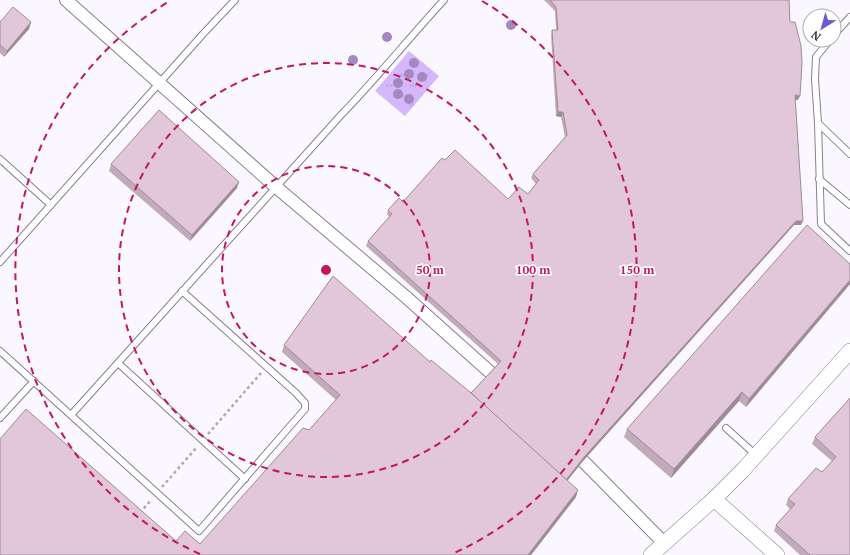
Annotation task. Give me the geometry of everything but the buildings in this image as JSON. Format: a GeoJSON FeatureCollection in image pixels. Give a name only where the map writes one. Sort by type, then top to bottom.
{"type":"FeatureCollection","features":[{"type":"Feature","properties":{"kind":"street"},"geometry":{"type":"LineString","coordinates":[[66,0],[276,187],[406,297],[492,374]]}},
{"type":"Feature","properties":{"kind":"street"},"geometry":{"type":"LineString","coordinates":[[651,555],[714,499],[756,456],[850,351]]}},
{"type":"Feature","properties":{"kind":"street"},"geometry":{"type":"LineString","coordinates":[[583,461],[664,543]]}},
{"type":"Feature","properties":{"kind":"street"},"geometry":{"type":"LineString","coordinates":[[714,499],[777,555]]}},
{"type":"Feature","properties":{"kind":"lane"},"geometry":{"type":"LineString","coordinates":[[0,262],[235,0]]}},
{"type":"Feature","properties":{"kind":"lane"},"geometry":{"type":"LineString","coordinates":[[71,415],[365,90],[385,65],[444,0]]}},
{"type":"Feature","properties":{"kind":"lane"},"geometry":{"type":"LineString","coordinates":[[842,26],[850,17]]}},
{"type":"Feature","properties":{"kind":"lane"},"geometry":{"type":"LineString","coordinates":[[823,48],[816,57],[815,79],[821,224],[850,251]]}},
{"type":"Feature","properties":{"kind":"lane"},"geometry":{"type":"LineString","coordinates":[[818,123],[850,154]]}},
{"type":"Feature","properties":{"kind":"lane"},"geometry":{"type":"LineString","coordinates":[[0,159],[51,205]]}},
{"type":"Feature","properties":{"kind":"lane"},"geometry":{"type":"LineString","coordinates":[[819,179],[850,205]]}},
{"type":"Feature","properties":{"kind":"lane"},"geometry":{"type":"LineString","coordinates":[[0,351],[199,531],[305,409],[305,403],[296,393],[182,291]]}},
{"type":"Feature","properties":{"kind":"lane"},"geometry":{"type":"LineString","coordinates":[[118,363],[245,479]]}},
{"type":"Feature","properties":{"kind":"lane"},"geometry":{"type":"LineString","coordinates":[[0,418],[34,381]]}},
{"type":"Feature","properties":{"kind":"lane"},"geometry":{"type":"LineString","coordinates":[[726,428],[756,456]]}},
{"type":"Feature","properties":{"kind":"green space"},"geometry":{"type":"Polygon","coordinates":[[[409,51],[439,76],[405,116],[375,91],[409,51]]]}}]}
